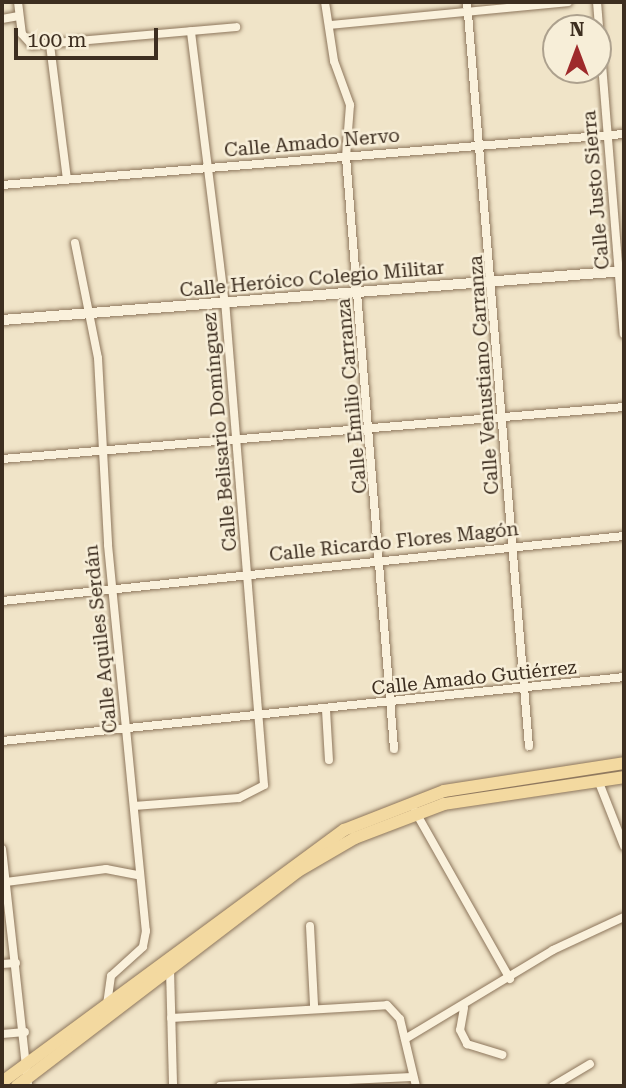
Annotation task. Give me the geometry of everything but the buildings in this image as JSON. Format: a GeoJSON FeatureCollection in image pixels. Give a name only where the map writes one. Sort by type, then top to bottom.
{"type":"FeatureCollection","features":[{"type":"Feature","properties":{"kind":"main road","name":"Calle Heróico Colegio Militar"},"geometry":{"type":"LineString","coordinates":[[2,320],[225,305],[622,272]]}},
{"type":"Feature","properties":{"kind":"main road"},"geometry":{"type":"LineString","coordinates":[[2,1082],[314,846],[414,806],[624,763]]}},
{"type":"Feature","properties":{"kind":"main road"},"geometry":{"type":"LineString","coordinates":[[24,1084],[170,969],[323,855],[414,806],[624,777]]}},
{"type":"Feature","properties":{"kind":"street"},"geometry":{"type":"LineString","coordinates":[[18,2],[22,34],[32,45],[236,27]]}},
{"type":"Feature","properties":{"kind":"street","name":"Calle Emilio Carranza"},"geometry":{"type":"LineString","coordinates":[[325,2],[350,105],[346,157],[382,560],[394,749]]}},
{"type":"Feature","properties":{"kind":"street","name":"Calle Venustiano Carranza"},"geometry":{"type":"LineString","coordinates":[[467,2],[494,281],[502,419],[529,746]]}},
{"type":"Feature","properties":{"kind":"street"},"geometry":{"type":"LineString","coordinates":[[330,25],[468,16],[568,2]]}},
{"type":"Feature","properties":{"kind":"street","name":"Calle Justo Sierra"},"geometry":{"type":"LineString","coordinates":[[597,2],[606,136],[622,272],[624,334]]}},
{"type":"Feature","properties":{"kind":"street"},"geometry":{"type":"LineString","coordinates":[[2,19],[19,16]]}},
{"type":"Feature","properties":{"kind":"street","name":"Calle Belisario Domínguez"},"geometry":{"type":"LineString","coordinates":[[134,806],[219,801],[262,790],[259,715],[225,305],[212,167],[191,31]]}},
{"type":"Feature","properties":{"kind":"street"},"geometry":{"type":"LineString","coordinates":[[50,45],[68,179]]}},
{"type":"Feature","properties":{"kind":"street","name":"Calle Amado Nervo"},"geometry":{"type":"LineString","coordinates":[[2,185],[346,157],[480,142],[624,134]]}},
{"type":"Feature","properties":{"kind":"street","name":"Calle Aquiles Serdán"},"geometry":{"type":"LineString","coordinates":[[75,243],[90,312],[112,592],[145,944],[111,976],[107,1002],[109,1016]]}},
{"type":"Feature","properties":{"kind":"street"},"geometry":{"type":"LineString","coordinates":[[2,459],[102,450],[236,443],[624,407]]}},
{"type":"Feature","properties":{"kind":"street","name":"Calle Ricardo Flores Magón"},"geometry":{"type":"LineString","coordinates":[[2,601],[112,592],[248,573],[624,536]]}},
{"type":"Feature","properties":{"kind":"street","name":"Calle Amado Gutiérrez"},"geometry":{"type":"LineString","coordinates":[[2,741],[126,725],[393,703],[624,677]]}},
{"type":"Feature","properties":{"kind":"street"},"geometry":{"type":"LineString","coordinates":[[326,709],[328,760]]}},
{"type":"Feature","properties":{"kind":"street"},"geometry":{"type":"LineString","coordinates":[[598,780],[624,846]]}},
{"type":"Feature","properties":{"kind":"street"},"geometry":{"type":"LineString","coordinates":[[414,806],[510,979]]}},
{"type":"Feature","properties":{"kind":"street"},"geometry":{"type":"LineString","coordinates":[[2,849],[25,1032],[27,1064],[24,1084]]}},
{"type":"Feature","properties":{"kind":"street"},"geometry":{"type":"LineString","coordinates":[[6,882],[106,869],[138,875]]}},
{"type":"Feature","properties":{"kind":"street"},"geometry":{"type":"LineString","coordinates":[[405,1039],[464,1008],[569,941],[624,917]]}},
{"type":"Feature","properties":{"kind":"street"},"geometry":{"type":"LineString","coordinates":[[310,926],[314,1006]]}},
{"type":"Feature","properties":{"kind":"street"},"geometry":{"type":"LineString","coordinates":[[2,964],[16,963]]}},
{"type":"Feature","properties":{"kind":"street"},"geometry":{"type":"LineString","coordinates":[[170,969],[173,1086]]}},
{"type":"Feature","properties":{"kind":"street"},"geometry":{"type":"LineString","coordinates":[[171,1017],[314,1006],[387,1005],[405,1039],[416,1086]]}},
{"type":"Feature","properties":{"kind":"street"},"geometry":{"type":"LineString","coordinates":[[464,1008],[460,1030],[467,1044],[502,1055]]}},
{"type":"Feature","properties":{"kind":"street"},"geometry":{"type":"LineString","coordinates":[[2,1034],[25,1032]]}},
{"type":"Feature","properties":{"kind":"street"},"geometry":{"type":"LineString","coordinates":[[553,1086],[590,1064]]}},
{"type":"Feature","properties":{"kind":"street"},"geometry":{"type":"LineString","coordinates":[[220,1086],[412,1077]]}}]}
